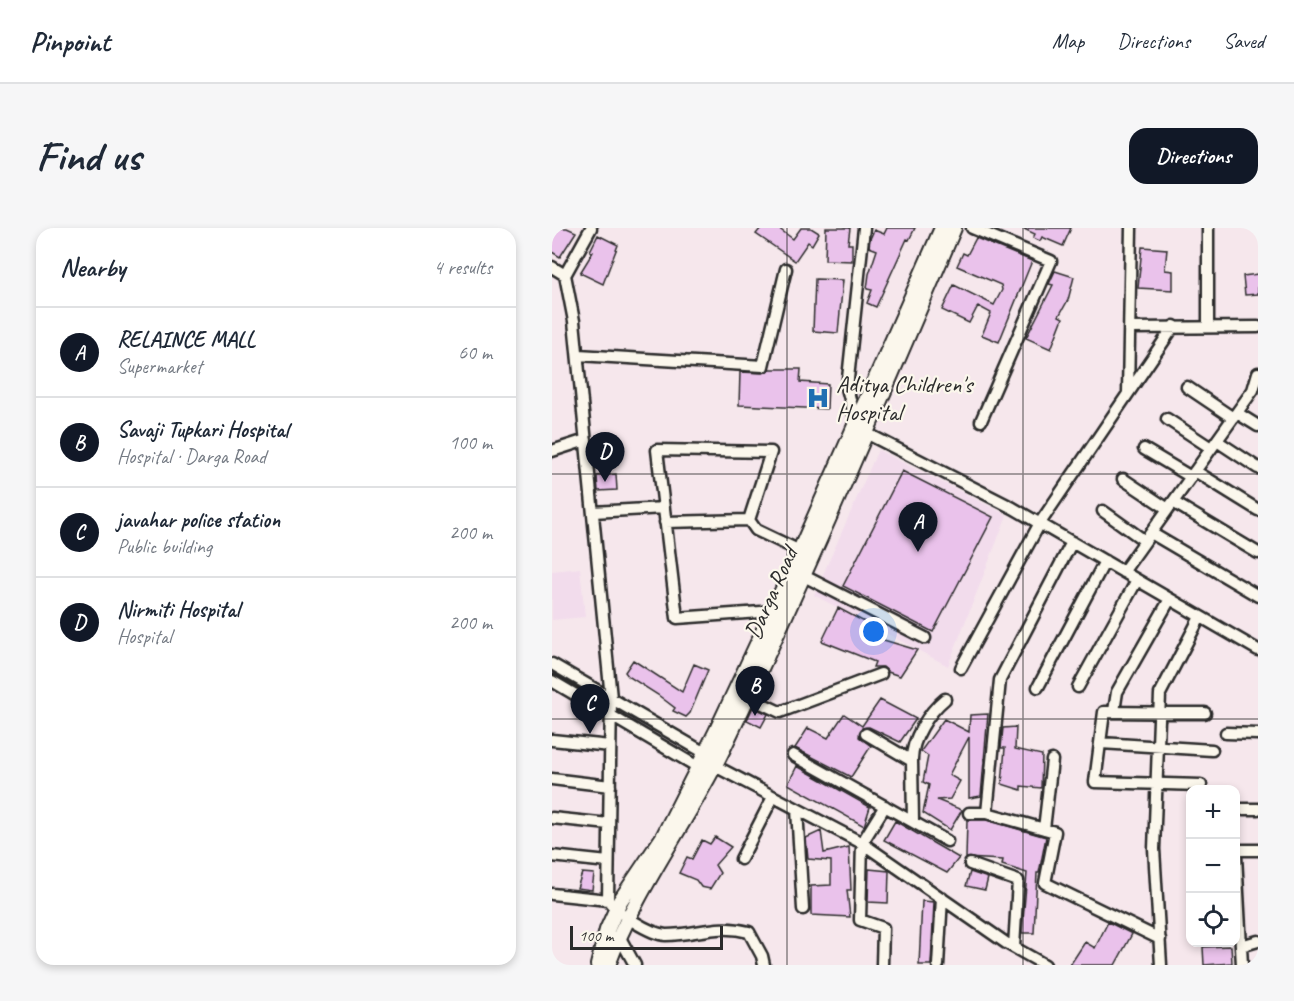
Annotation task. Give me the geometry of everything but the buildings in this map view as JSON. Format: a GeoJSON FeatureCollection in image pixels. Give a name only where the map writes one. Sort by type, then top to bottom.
{"type":"FeatureCollection","features":[{"type":"Feature","properties":{"kind":"main road","name":"Darga Road"},"geometry":{"type":"LineString","coordinates":[[598,965],[612,905],[663,837],[705,753],[800,551],[942,228]]}},
{"type":"Feature","properties":{"kind":"main road","name":"Darga Road"},"geometry":{"type":"LineString","coordinates":[[608,965],[619,936],[715,766],[748,697],[804,576],[954,228]]}},
{"type":"Feature","properties":{"kind":"street"},"geometry":{"type":"LineString","coordinates":[[591,228],[565,275],[578,355],[611,698],[608,862],[612,905]]}},
{"type":"Feature","properties":{"kind":"street"},"geometry":{"type":"LineString","coordinates":[[864,228],[847,388],[856,422],[866,433],[1040,523],[1258,650]]}},
{"type":"Feature","properties":{"kind":"street"},"geometry":{"type":"LineString","coordinates":[[972,228],[1051,261],[981,421]]}},
{"type":"Feature","properties":{"kind":"street"},"geometry":{"type":"LineString","coordinates":[[1128,394],[1131,228]]}},
{"type":"Feature","properties":{"kind":"street"},"geometry":{"type":"LineString","coordinates":[[1208,228],[1208,327]]}},
{"type":"Feature","properties":{"kind":"street"},"geometry":{"type":"LineString","coordinates":[[552,267],[565,275]]}},
{"type":"Feature","properties":{"kind":"street"},"geometry":{"type":"LineString","coordinates":[[578,355],[763,366],[786,270]]}},
{"type":"Feature","properties":{"kind":"street"},"geometry":{"type":"LineString","coordinates":[[961,668],[1040,523],[1174,327]]}},
{"type":"Feature","properties":{"kind":"street"},"geometry":{"type":"LineString","coordinates":[[1129,328],[1258,327]]}},
{"type":"Feature","properties":{"kind":"street"},"geometry":{"type":"LineString","coordinates":[[1123,572],[1253,390],[1258,373]]}},
{"type":"Feature","properties":{"kind":"street"},"geometry":{"type":"LineString","coordinates":[[1187,387],[1258,426]]}},
{"type":"Feature","properties":{"kind":"street"},"geometry":{"type":"LineString","coordinates":[[1167,419],[1258,468]]}},
{"type":"Feature","properties":{"kind":"street"},"geometry":{"type":"LineString","coordinates":[[552,451],[586,440]]}},
{"type":"Feature","properties":{"kind":"street"},"geometry":{"type":"LineString","coordinates":[[1144,449],[1258,510]]}},
{"type":"Feature","properties":{"kind":"street"},"geometry":{"type":"LineString","coordinates":[[749,520],[771,452],[657,450],[677,618],[772,611],[786,616]]}},
{"type":"Feature","properties":{"kind":"street"},"geometry":{"type":"LineString","coordinates":[[1123,479],[1258,553]]}},
{"type":"Feature","properties":{"kind":"street"},"geometry":{"type":"LineString","coordinates":[[593,512],[664,508]]}},
{"type":"Feature","properties":{"kind":"street"},"geometry":{"type":"LineString","coordinates":[[1103,511],[1258,596]]}},
{"type":"Feature","properties":{"kind":"street"},"geometry":{"type":"LineString","coordinates":[[749,520],[756,530],[800,551]]}},
{"type":"Feature","properties":{"kind":"street"},"geometry":{"type":"LineString","coordinates":[[665,522],[749,520]]}},
{"type":"Feature","properties":{"kind":"street"},"geometry":{"type":"LineString","coordinates":[[987,813],[1000,680],[1072,542]]}},
{"type":"Feature","properties":{"kind":"street"},"geometry":{"type":"LineString","coordinates":[[1038,687],[1105,561]]}},
{"type":"Feature","properties":{"kind":"street"},"geometry":{"type":"LineString","coordinates":[[804,576],[925,638]]}},
{"type":"Feature","properties":{"kind":"street"},"geometry":{"type":"LineString","coordinates":[[1078,687],[1137,579]]}},
{"type":"Feature","properties":{"kind":"street"},"geometry":{"type":"LineString","coordinates":[[1114,711],[1117,692],[1170,599]]}},
{"type":"Feature","properties":{"kind":"street"},"geometry":{"type":"LineString","coordinates":[[1161,965],[1154,849],[1160,694],[1200,616]]}},
{"type":"Feature","properties":{"kind":"street"},"geometry":{"type":"LineString","coordinates":[[552,664],[705,753],[715,766],[862,843],[1014,947],[1045,965]]}},
{"type":"Feature","properties":{"kind":"street"},"geometry":{"type":"LineString","coordinates":[[748,697],[780,712],[881,674]]}},
{"type":"Feature","properties":{"kind":"street"},"geometry":{"type":"LineString","coordinates":[[552,681],[698,767],[715,766]]}},
{"type":"Feature","properties":{"kind":"street"},"geometry":{"type":"LineString","coordinates":[[914,821],[912,749],[936,705],[945,699]]}},
{"type":"Feature","properties":{"kind":"street"},"geometry":{"type":"LineString","coordinates":[[1201,785],[1095,782],[1104,712],[1205,713]]}},
{"type":"Feature","properties":{"kind":"street"},"geometry":{"type":"LineString","coordinates":[[1226,733],[1258,734]]}},
{"type":"Feature","properties":{"kind":"street"},"geometry":{"type":"LineString","coordinates":[[866,734],[912,761]]}},
{"type":"Feature","properties":{"kind":"street"},"geometry":{"type":"LineString","coordinates":[[552,740],[610,746]]}},
{"type":"Feature","properties":{"kind":"street"},"geometry":{"type":"LineString","coordinates":[[1101,743],[1212,750]]}},
{"type":"Feature","properties":{"kind":"street"},"geometry":{"type":"LineString","coordinates":[[793,755],[947,841]]}},
{"type":"Feature","properties":{"kind":"street"},"geometry":{"type":"LineString","coordinates":[[1044,829],[1052,760]]}},
{"type":"Feature","properties":{"kind":"street"},"geometry":{"type":"LineString","coordinates":[[552,779],[610,786]]}},
{"type":"Feature","properties":{"kind":"street"},"geometry":{"type":"LineString","coordinates":[[741,859],[773,797]]}},
{"type":"Feature","properties":{"kind":"street"},"geometry":{"type":"LineString","coordinates":[[882,965],[883,928],[860,920],[862,843],[885,806]]}},
{"type":"Feature","properties":{"kind":"street"},"geometry":{"type":"LineString","coordinates":[[797,809],[803,909]]}},
{"type":"Feature","properties":{"kind":"street"},"geometry":{"type":"LineString","coordinates":[[1240,809],[1258,809]]}},
{"type":"Feature","properties":{"kind":"street"},"geometry":{"type":"LineString","coordinates":[[969,813],[987,813],[1055,832],[1045,883],[1160,939]]}},
{"type":"Feature","properties":{"kind":"street"},"geometry":{"type":"LineString","coordinates":[[552,818],[609,824]]}},
{"type":"Feature","properties":{"kind":"street"},"geometry":{"type":"LineString","coordinates":[[1240,850],[1258,850]]}},
{"type":"Feature","properties":{"kind":"street"},"geometry":{"type":"LineString","coordinates":[[552,856],[608,862]]}},
{"type":"Feature","properties":{"kind":"street"},"geometry":{"type":"LineString","coordinates":[[970,864],[1018,881],[1014,947]]}},
{"type":"Feature","properties":{"kind":"street"},"geometry":{"type":"LineString","coordinates":[[1238,893],[1242,965]]}},
{"type":"Feature","properties":{"kind":"street"},"geometry":{"type":"LineString","coordinates":[[552,894],[612,905],[629,919],[664,935],[732,927],[749,932],[762,956],[764,965]]}},
{"type":"Feature","properties":{"kind":"street"},"geometry":{"type":"LineString","coordinates":[[938,965],[942,898]]}},
{"type":"Feature","properties":{"kind":"street"},"geometry":{"type":"LineString","coordinates":[[619,936],[635,965]]}},
{"type":"Feature","properties":{"kind":"street"},"geometry":{"type":"LineString","coordinates":[[1241,946],[1258,941]]}},
{"type":"Feature","properties":{"kind":"shaded area"},"geometry":{"type":"Polygon","coordinates":[[[878,450],[1007,515],[948,666],[814,595],[878,450]]]}},
{"type":"Feature","properties":{"kind":"shaded area"},"geometry":{"type":"Polygon","coordinates":[[[580,568],[585,617],[552,620],[552,571],[580,568]]]}},
{"type":"Feature","properties":{"kind":"place","name":"Aditya Children's Hospital"},"geometry":{"type":"Point","coordinates":[818,398]}},
{"type":"Feature","properties":{"kind":"place","name":"Nirmiti Hospital"},"geometry":{"type":"Point","coordinates":[605,482]}},
{"type":"Feature","properties":{"kind":"place","name":"RELAINCE MALL"},"geometry":{"type":"Point","coordinates":[918,552]}},
{"type":"Feature","properties":{"kind":"place","name":"Savaji Tupkari Hospital"},"geometry":{"type":"Point","coordinates":[755,716]}},
{"type":"Feature","properties":{"kind":"place","name":"javahar police station"},"geometry":{"type":"Point","coordinates":[590,734]}}]}
